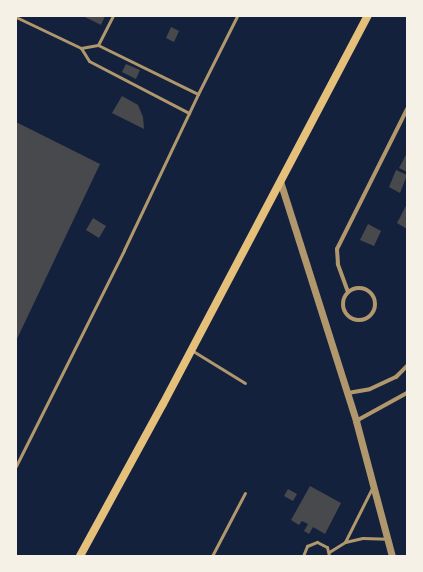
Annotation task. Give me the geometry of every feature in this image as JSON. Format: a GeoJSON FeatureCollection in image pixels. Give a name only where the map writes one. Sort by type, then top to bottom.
{"type":"FeatureCollection","features":[{"type":"Feature","properties":{"kind":"main road"},"geometry":{"type":"LineString","coordinates":[[80,556],[368,16]]}},
{"type":"Feature","properties":{"kind":"street"},"geometry":{"type":"LineString","coordinates":[[348,292],[358,288],[369,292],[375,301],[373,312],[365,320],[354,320],[345,313],[343,302],[348,292],[338,264],[337,249],[407,109]]}},
{"type":"Feature","properties":{"kind":"street"},"geometry":{"type":"LineString","coordinates":[[280,181],[348,393],[374,484],[392,556]]}},
{"type":"Feature","properties":{"kind":"street"},"geometry":{"type":"LineString","coordinates":[[348,393],[370,389],[396,377],[407,366]]}},
{"type":"Feature","properties":{"kind":"street"},"geometry":{"type":"LineString","coordinates":[[356,421],[407,393]]}},
{"type":"Feature","properties":{"kind":"lane"},"geometry":{"type":"LineString","coordinates":[[98,45],[113,16]]}},
{"type":"Feature","properties":{"kind":"lane"},"geometry":{"type":"LineString","coordinates":[[16,466],[121,257],[198,94],[237,16]]}},
{"type":"Feature","properties":{"kind":"lane"},"geometry":{"type":"LineString","coordinates":[[16,17],[82,48],[98,45],[198,94]]}},
{"type":"Feature","properties":{"kind":"lane"},"geometry":{"type":"LineString","coordinates":[[82,48],[89,61],[189,113]]}},
{"type":"Feature","properties":{"kind":"lane"},"geometry":{"type":"LineString","coordinates":[[191,350],[245,383]]}},
{"type":"Feature","properties":{"kind":"lane"},"geometry":{"type":"LineString","coordinates":[[345,542],[374,484]]}},
{"type":"Feature","properties":{"kind":"lane"},"geometry":{"type":"LineString","coordinates":[[212,556],[245,493]]}},
{"type":"Feature","properties":{"kind":"lane"},"geometry":{"type":"LineString","coordinates":[[303,556],[304,550],[312,543],[322,544],[329,554],[345,542],[363,538],[388,539]]}},
{"type":"Feature","properties":{"kind":"building"},"geometry":{"type":"Polygon","coordinates":[[[83,16],[105,16],[101,25],[83,16]]]}},
{"type":"Feature","properties":{"kind":"building"},"geometry":{"type":"Polygon","coordinates":[[[171,27],[179,31],[174,42],[166,38],[171,27]]]}},
{"type":"Feature","properties":{"kind":"building"},"geometry":{"type":"Polygon","coordinates":[[[126,64],[140,70],[136,79],[122,72],[126,64]]]}},
{"type":"Feature","properties":{"kind":"building"},"geometry":{"type":"Polygon","coordinates":[[[122,96],[138,105],[143,117],[144,129],[112,113],[122,96]]]}},
{"type":"Feature","properties":{"kind":"building"},"geometry":{"type":"Polygon","coordinates":[[[16,122],[100,164],[16,341],[16,122]]]}},
{"type":"Feature","properties":{"kind":"building"},"geometry":{"type":"Polygon","coordinates":[[[407,153],[407,172],[399,168],[407,153]]]}},
{"type":"Feature","properties":{"kind":"building"},"geometry":{"type":"Polygon","coordinates":[[[396,170],[407,175],[400,193],[389,187],[396,170]]]}},
{"type":"Feature","properties":{"kind":"building"},"geometry":{"type":"Polygon","coordinates":[[[407,204],[407,229],[397,223],[407,204]]]}},
{"type":"Feature","properties":{"kind":"building"},"geometry":{"type":"Polygon","coordinates":[[[93,218],[106,226],[99,238],[86,230],[93,218]]]}},
{"type":"Feature","properties":{"kind":"building"},"geometry":{"type":"Polygon","coordinates":[[[368,224],[381,231],[374,246],[360,240],[368,224]]]}},
{"type":"Feature","properties":{"kind":"building"},"geometry":{"type":"Polygon","coordinates":[[[310,486],[341,503],[325,534],[313,527],[309,534],[304,531],[308,524],[302,521],[299,525],[291,520],[310,486]]]}},
{"type":"Feature","properties":{"kind":"building"},"geometry":{"type":"Polygon","coordinates":[[[288,489],[297,494],[293,501],[284,496],[288,489]]]}}]}
